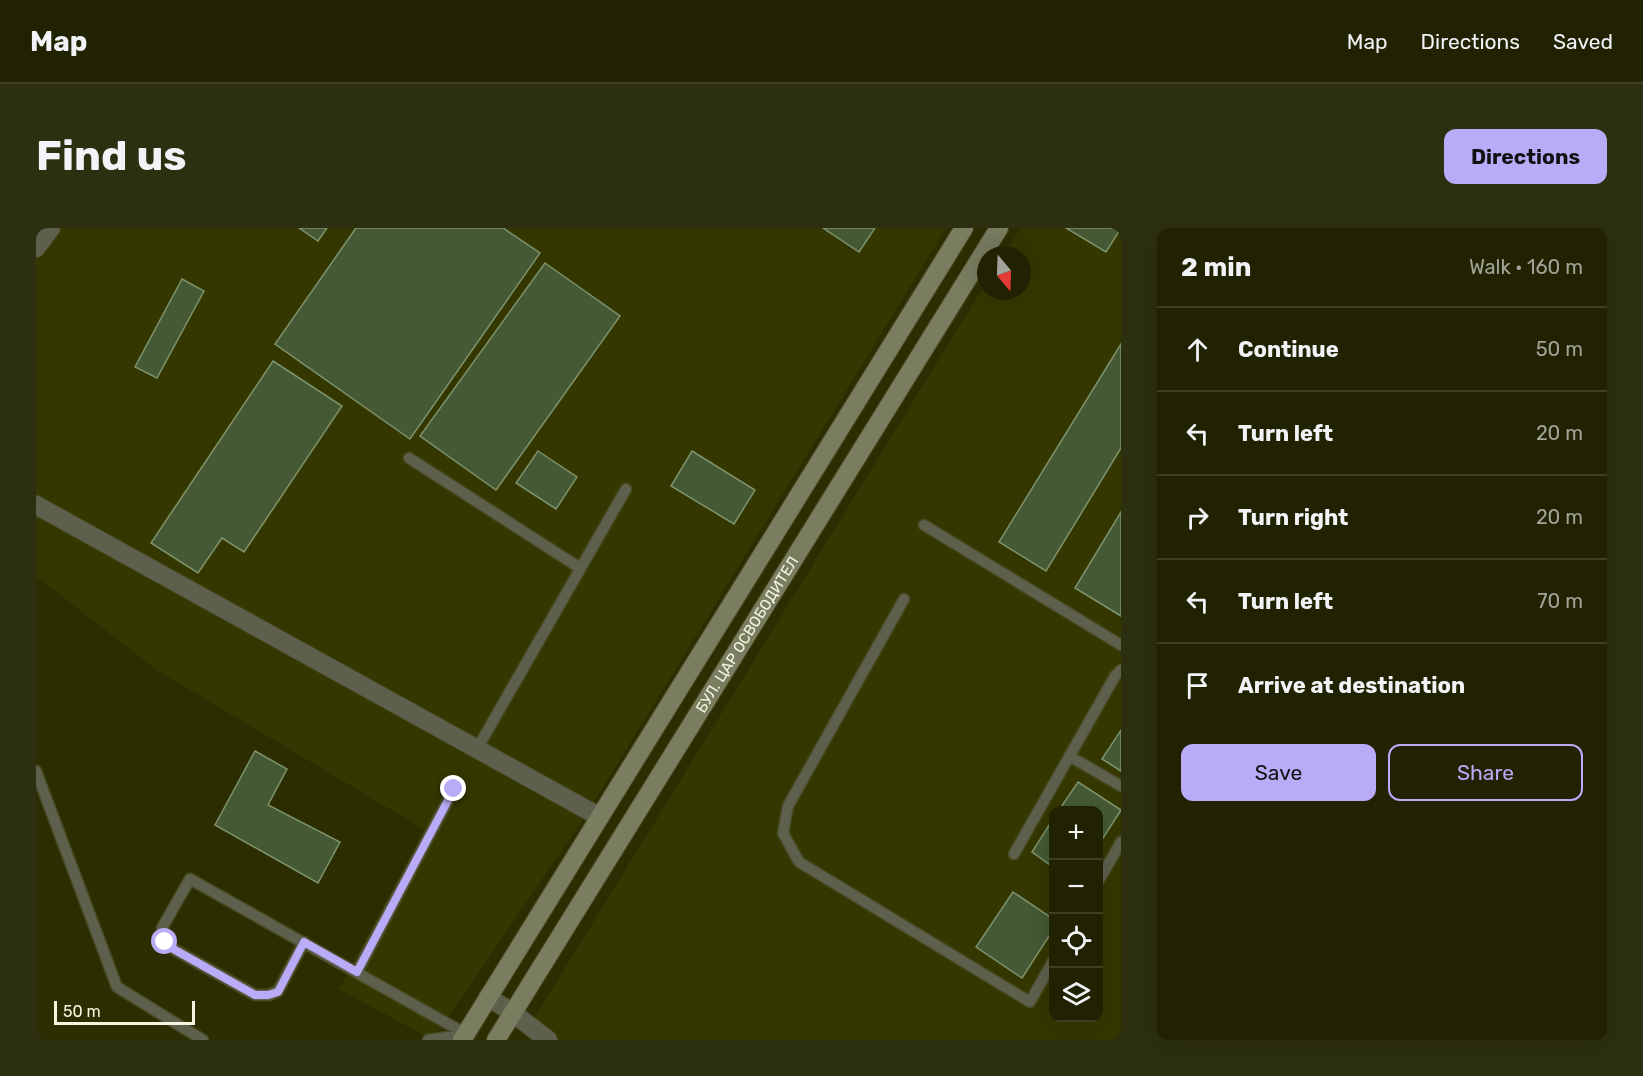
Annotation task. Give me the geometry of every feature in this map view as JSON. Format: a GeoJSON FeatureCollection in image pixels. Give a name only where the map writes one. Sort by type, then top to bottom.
{"type":"FeatureCollection","features":[{"type":"Feature","properties":{"kind":"main road","name":"БУЛ. ЦАР ОСВОБОДИТЕЛ"},"geometry":{"type":"LineString","coordinates":[[464,1037],[964,228]]}},
{"type":"Feature","properties":{"kind":"main road","name":"БУЛ. ЦАР ОСВОБОДИТЕЛ"},"geometry":{"type":"LineString","coordinates":[[496,1040],[999,228]]}},
{"type":"Feature","properties":{"kind":"street"},"geometry":{"type":"LineString","coordinates":[[36,248],[51,228]]}},
{"type":"Feature","properties":{"kind":"street"},"geometry":{"type":"LineString","coordinates":[[36,505],[600,817]]}},
{"type":"Feature","properties":{"kind":"street"},"geometry":{"type":"LineString","coordinates":[[488,997],[548,1040]]}},
{"type":"Feature","properties":{"kind":"lane"},"geometry":{"type":"LineString","coordinates":[[410,458],[580,568]]}},
{"type":"Feature","properties":{"kind":"lane"},"geometry":{"type":"LineString","coordinates":[[477,749],[626,489]]}},
{"type":"Feature","properties":{"kind":"lane"},"geometry":{"type":"LineString","coordinates":[[924,525],[1121,645]]}},
{"type":"Feature","properties":{"kind":"lane"},"geometry":{"type":"LineString","coordinates":[[904,599],[788,806],[783,833],[799,862],[1030,1002],[1049,968]]}},
{"type":"Feature","properties":{"kind":"lane"},"geometry":{"type":"LineString","coordinates":[[1014,854],[1114,676],[1121,670]]}},
{"type":"Feature","properties":{"kind":"lane"},"geometry":{"type":"LineString","coordinates":[[1069,756],[1121,786]]}},
{"type":"Feature","properties":{"kind":"lane"},"geometry":{"type":"LineString","coordinates":[[36,771],[117,987],[203,1040]]}},
{"type":"Feature","properties":{"kind":"lane"},"geometry":{"type":"LineString","coordinates":[[357,972],[454,789]]}},
{"type":"Feature","properties":{"kind":"lane"},"geometry":{"type":"LineString","coordinates":[[1103,873],[1121,842]]}},
{"type":"Feature","properties":{"kind":"lane"},"geometry":{"type":"LineString","coordinates":[[304,942],[278,992],[255,995],[175,950],[165,942],[162,928],[190,879],[304,942],[357,972],[464,1037]]}},
{"type":"Feature","properties":{"kind":"lane"},"geometry":{"type":"LineString","coordinates":[[428,1040],[464,1037]]}},
{"type":"Feature","properties":{"kind":"shaded area"},"geometry":{"type":"Polygon","coordinates":[[[36,228],[946,228],[589,810],[445,1022],[431,1039],[339,989],[425,830],[155,669],[36,576],[36,228]]]}},
{"type":"Feature","properties":{"kind":"shaded area"},"geometry":{"type":"Polygon","coordinates":[[[1020,228],[1121,228],[1121,1040],[548,1040],[530,1025],[977,298],[977,300],[1031,300],[1031,246],[1009,246],[1020,228]]]}},
{"type":"Feature","properties":{"kind":"building"},"geometry":{"type":"Polygon","coordinates":[[[299,228],[327,228],[318,241],[299,228]]]}},
{"type":"Feature","properties":{"kind":"building"},"geometry":{"type":"Polygon","coordinates":[[[356,228],[503,228],[540,253],[410,439],[275,344],[356,228]]]}},
{"type":"Feature","properties":{"kind":"building"},"geometry":{"type":"Polygon","coordinates":[[[823,228],[875,228],[859,252],[823,228]]]}},
{"type":"Feature","properties":{"kind":"building"},"geometry":{"type":"Polygon","coordinates":[[[1066,228],[1121,228],[1106,252],[1066,228]]]}},
{"type":"Feature","properties":{"kind":"building"},"geometry":{"type":"Polygon","coordinates":[[[545,263],[620,316],[496,490],[420,436],[545,263]]]}},
{"type":"Feature","properties":{"kind":"building"},"geometry":{"type":"Polygon","coordinates":[[[182,279],[204,291],[157,378],[135,367],[182,279]]]}},
{"type":"Feature","properties":{"kind":"building"},"geometry":{"type":"Polygon","coordinates":[[[1121,344],[1121,448],[1046,571],[999,542],[1121,344]]]}},
{"type":"Feature","properties":{"kind":"building"},"geometry":{"type":"Polygon","coordinates":[[[273,361],[342,406],[244,552],[222,538],[198,573],[151,543],[273,361]]]}},
{"type":"Feature","properties":{"kind":"building"},"geometry":{"type":"Polygon","coordinates":[[[538,451],[577,477],[556,509],[516,483],[538,451]]]}},
{"type":"Feature","properties":{"kind":"building"},"geometry":{"type":"Polygon","coordinates":[[[692,451],[755,490],[734,524],[671,486],[692,451]]]}},
{"type":"Feature","properties":{"kind":"building"},"geometry":{"type":"Polygon","coordinates":[[[1121,512],[1121,616],[1075,588],[1121,512]]]}},
{"type":"Feature","properties":{"kind":"building"},"geometry":{"type":"Polygon","coordinates":[[[1121,730],[1121,771],[1102,759],[1121,730]]]}},
{"type":"Feature","properties":{"kind":"building"},"geometry":{"type":"Polygon","coordinates":[[[255,751],[287,769],[268,805],[340,842],[318,883],[215,825],[255,751]]]}},
{"type":"Feature","properties":{"kind":"building"},"geometry":{"type":"Polygon","coordinates":[[[1078,782],[1121,810],[1103,838],[1103,806],[1062,806],[1078,782]]]}},
{"type":"Feature","properties":{"kind":"building"},"geometry":{"type":"Polygon","coordinates":[[[1049,825],[1049,864],[1032,852],[1049,825]]]}},
{"type":"Feature","properties":{"kind":"building"},"geometry":{"type":"Polygon","coordinates":[[[1013,892],[1049,916],[1049,936],[1022,978],[976,947],[1013,892]]]}},
{"type":"Feature","properties":{"kind":"route"},"geometry":{"type":"LineString","coordinates":[[165,942],[175,950],[255,995],[278,992],[304,942],[357,972],[454,789]]}}]}
